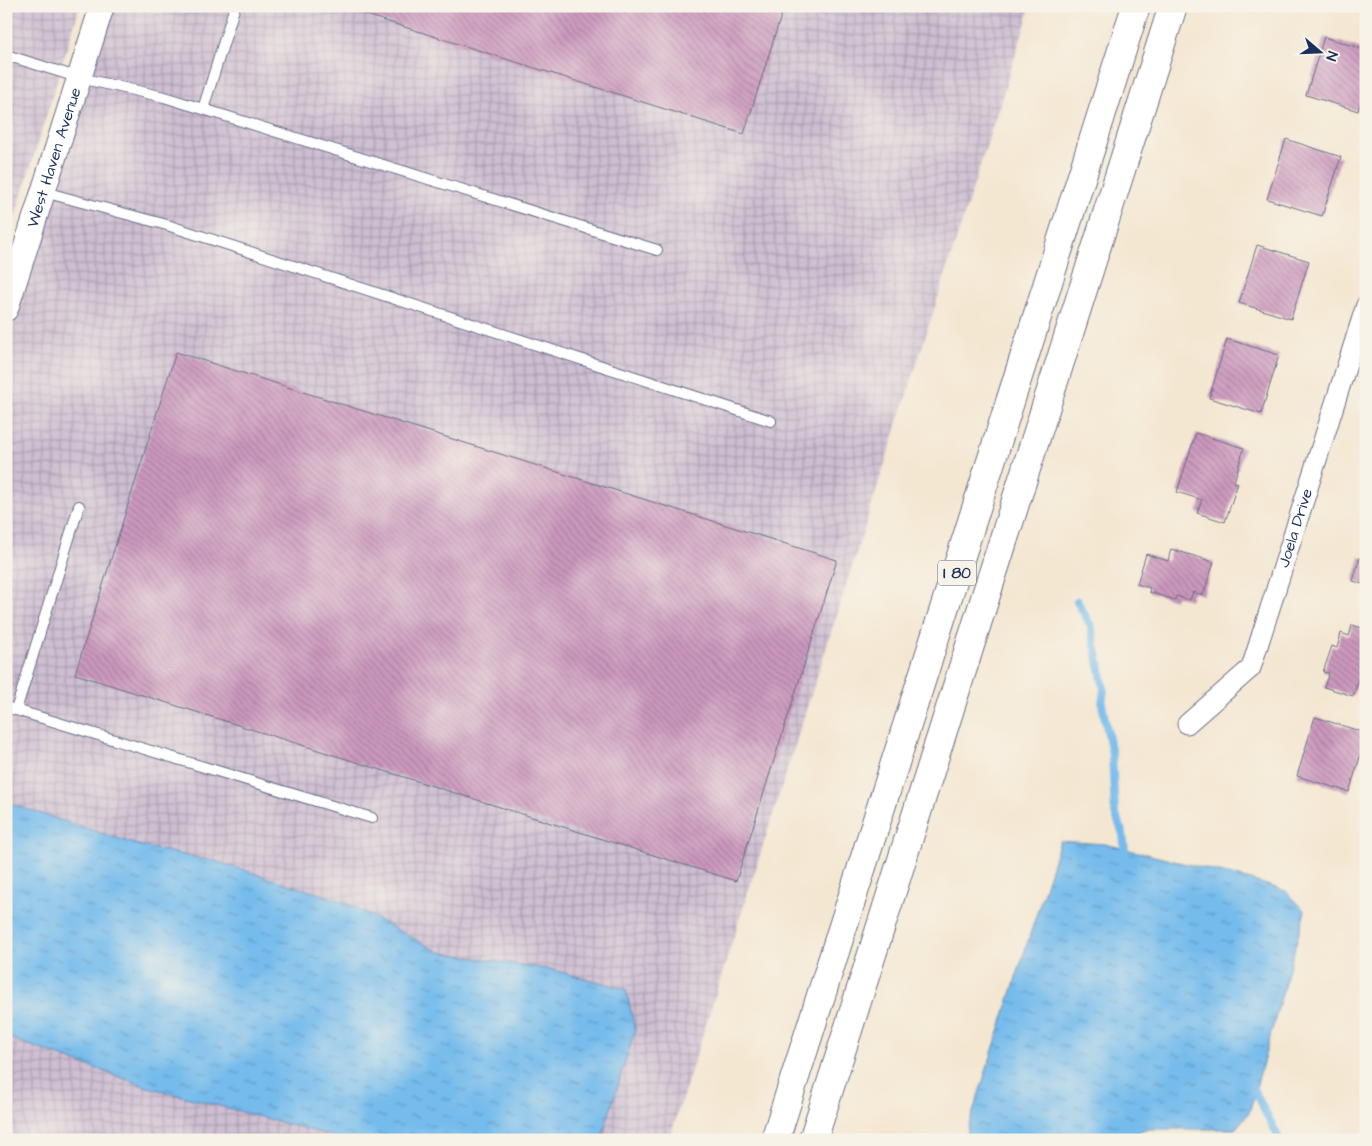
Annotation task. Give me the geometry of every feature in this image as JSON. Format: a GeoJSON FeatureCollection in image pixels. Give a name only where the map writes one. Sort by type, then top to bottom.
{"type":"FeatureCollection","features":[{"type":"Feature","properties":{"kind":"highway","name":"I 80"},"geometry":{"type":"LineString","coordinates":[[775,1140],[1136,6]]}},
{"type":"Feature","properties":{"kind":"highway","name":"I 80"},"geometry":{"type":"LineString","coordinates":[[813,1140],[1173,6]]}},
{"type":"Feature","properties":{"kind":"street","name":"West Haven Avenue"},"geometry":{"type":"LineString","coordinates":[[6,309],[102,6]]}},
{"type":"Feature","properties":{"kind":"street","name":"Joela Drive"},"geometry":{"type":"LineString","coordinates":[[1187,724],[1251,668],[1366,305]]}},
{"type":"Feature","properties":{"kind":"lane"},"geometry":{"type":"LineString","coordinates":[[203,109],[235,6]]}},
{"type":"Feature","properties":{"kind":"lane"},"geometry":{"type":"LineString","coordinates":[[6,56],[80,78],[164,97],[657,250]]}},
{"type":"Feature","properties":{"kind":"lane"},"geometry":{"type":"LineString","coordinates":[[44,192],[167,225],[770,421]]}},
{"type":"Feature","properties":{"kind":"lane"},"geometry":{"type":"LineString","coordinates":[[79,506],[11,708],[372,818]]}},
{"type":"Feature","properties":{"kind":"shaded area"},"geometry":{"type":"Polygon","coordinates":[[[6,6],[80,6],[6,246],[6,6]]]}},
{"type":"Feature","properties":{"kind":"shaded area"},"geometry":{"type":"Polygon","coordinates":[[[114,6],[1031,6],[669,1140],[6,1140],[6,347],[114,6]]]}},
{"type":"Feature","properties":{"kind":"water"},"geometry":{"type":"Polygon","coordinates":[[[11,804],[141,846],[218,862],[345,902],[439,952],[553,970],[626,989],[635,1030],[601,1140],[347,1140],[148,1087],[6,1037],[6,805],[11,804]]]}},
{"type":"Feature","properties":{"kind":"water"},"geometry":{"type":"Polygon","coordinates":[[[1060,841],[1105,844],[1244,878],[1286,891],[1305,911],[1249,1113],[1235,1129],[1145,1129],[1121,1140],[964,1140],[1060,841]]]}},
{"type":"Feature","properties":{"kind":"building"},"geometry":{"type":"Polygon","coordinates":[[[338,6],[784,6],[744,134],[338,6]]]}},
{"type":"Feature","properties":{"kind":"building"},"geometry":{"type":"Polygon","coordinates":[[[1324,37],[1366,50],[1366,85],[1358,111],[1306,95],[1324,37]]]}},
{"type":"Feature","properties":{"kind":"building"},"geometry":{"type":"Polygon","coordinates":[[[1286,139],[1341,157],[1322,216],[1267,199],[1286,139]]]}},
{"type":"Feature","properties":{"kind":"building"},"geometry":{"type":"Polygon","coordinates":[[[1257,245],[1309,261],[1291,319],[1239,303],[1257,245]]]}},
{"type":"Feature","properties":{"kind":"building"},"geometry":{"type":"Polygon","coordinates":[[[1227,339],[1279,355],[1261,414],[1209,398],[1227,339]]]}},
{"type":"Feature","properties":{"kind":"building"},"geometry":{"type":"Polygon","coordinates":[[[176,352],[837,560],[736,881],[75,674],[176,352]]]}},
{"type":"Feature","properties":{"kind":"building"},"geometry":{"type":"Polygon","coordinates":[[[1196,433],[1244,448],[1234,482],[1238,483],[1225,522],[1197,513],[1202,500],[1177,492],[1196,433]]]}},
{"type":"Feature","properties":{"kind":"building"},"geometry":{"type":"Polygon","coordinates":[[[1171,549],[1214,562],[1203,595],[1193,592],[1190,600],[1176,596],[1175,600],[1149,592],[1150,588],[1137,584],[1146,554],[1168,561],[1171,549]]]}},
{"type":"Feature","properties":{"kind":"building"},"geometry":{"type":"Polygon","coordinates":[[[1360,557],[1366,559],[1366,585],[1353,581],[1360,557]]]}},
{"type":"Feature","properties":{"kind":"building"},"geometry":{"type":"Polygon","coordinates":[[[1352,625],[1366,629],[1366,680],[1359,678],[1353,696],[1324,687],[1329,673],[1323,672],[1332,646],[1337,648],[1341,633],[1349,636],[1352,625]]]}},
{"type":"Feature","properties":{"kind":"building"},"geometry":{"type":"Polygon","coordinates":[[[1315,717],[1366,733],[1349,792],[1297,776],[1315,717]]]}},
{"type":"Feature","properties":{"kind":"waterway"},"geometry":{"type":"LineString","coordinates":[[1077,601],[1091,626],[1104,689],[1102,704],[1112,754],[1115,813],[1123,834],[1126,859]]}},
{"type":"Feature","properties":{"kind":"waterway"},"geometry":{"type":"LineString","coordinates":[[1250,1083],[1280,1140]]}}]}
